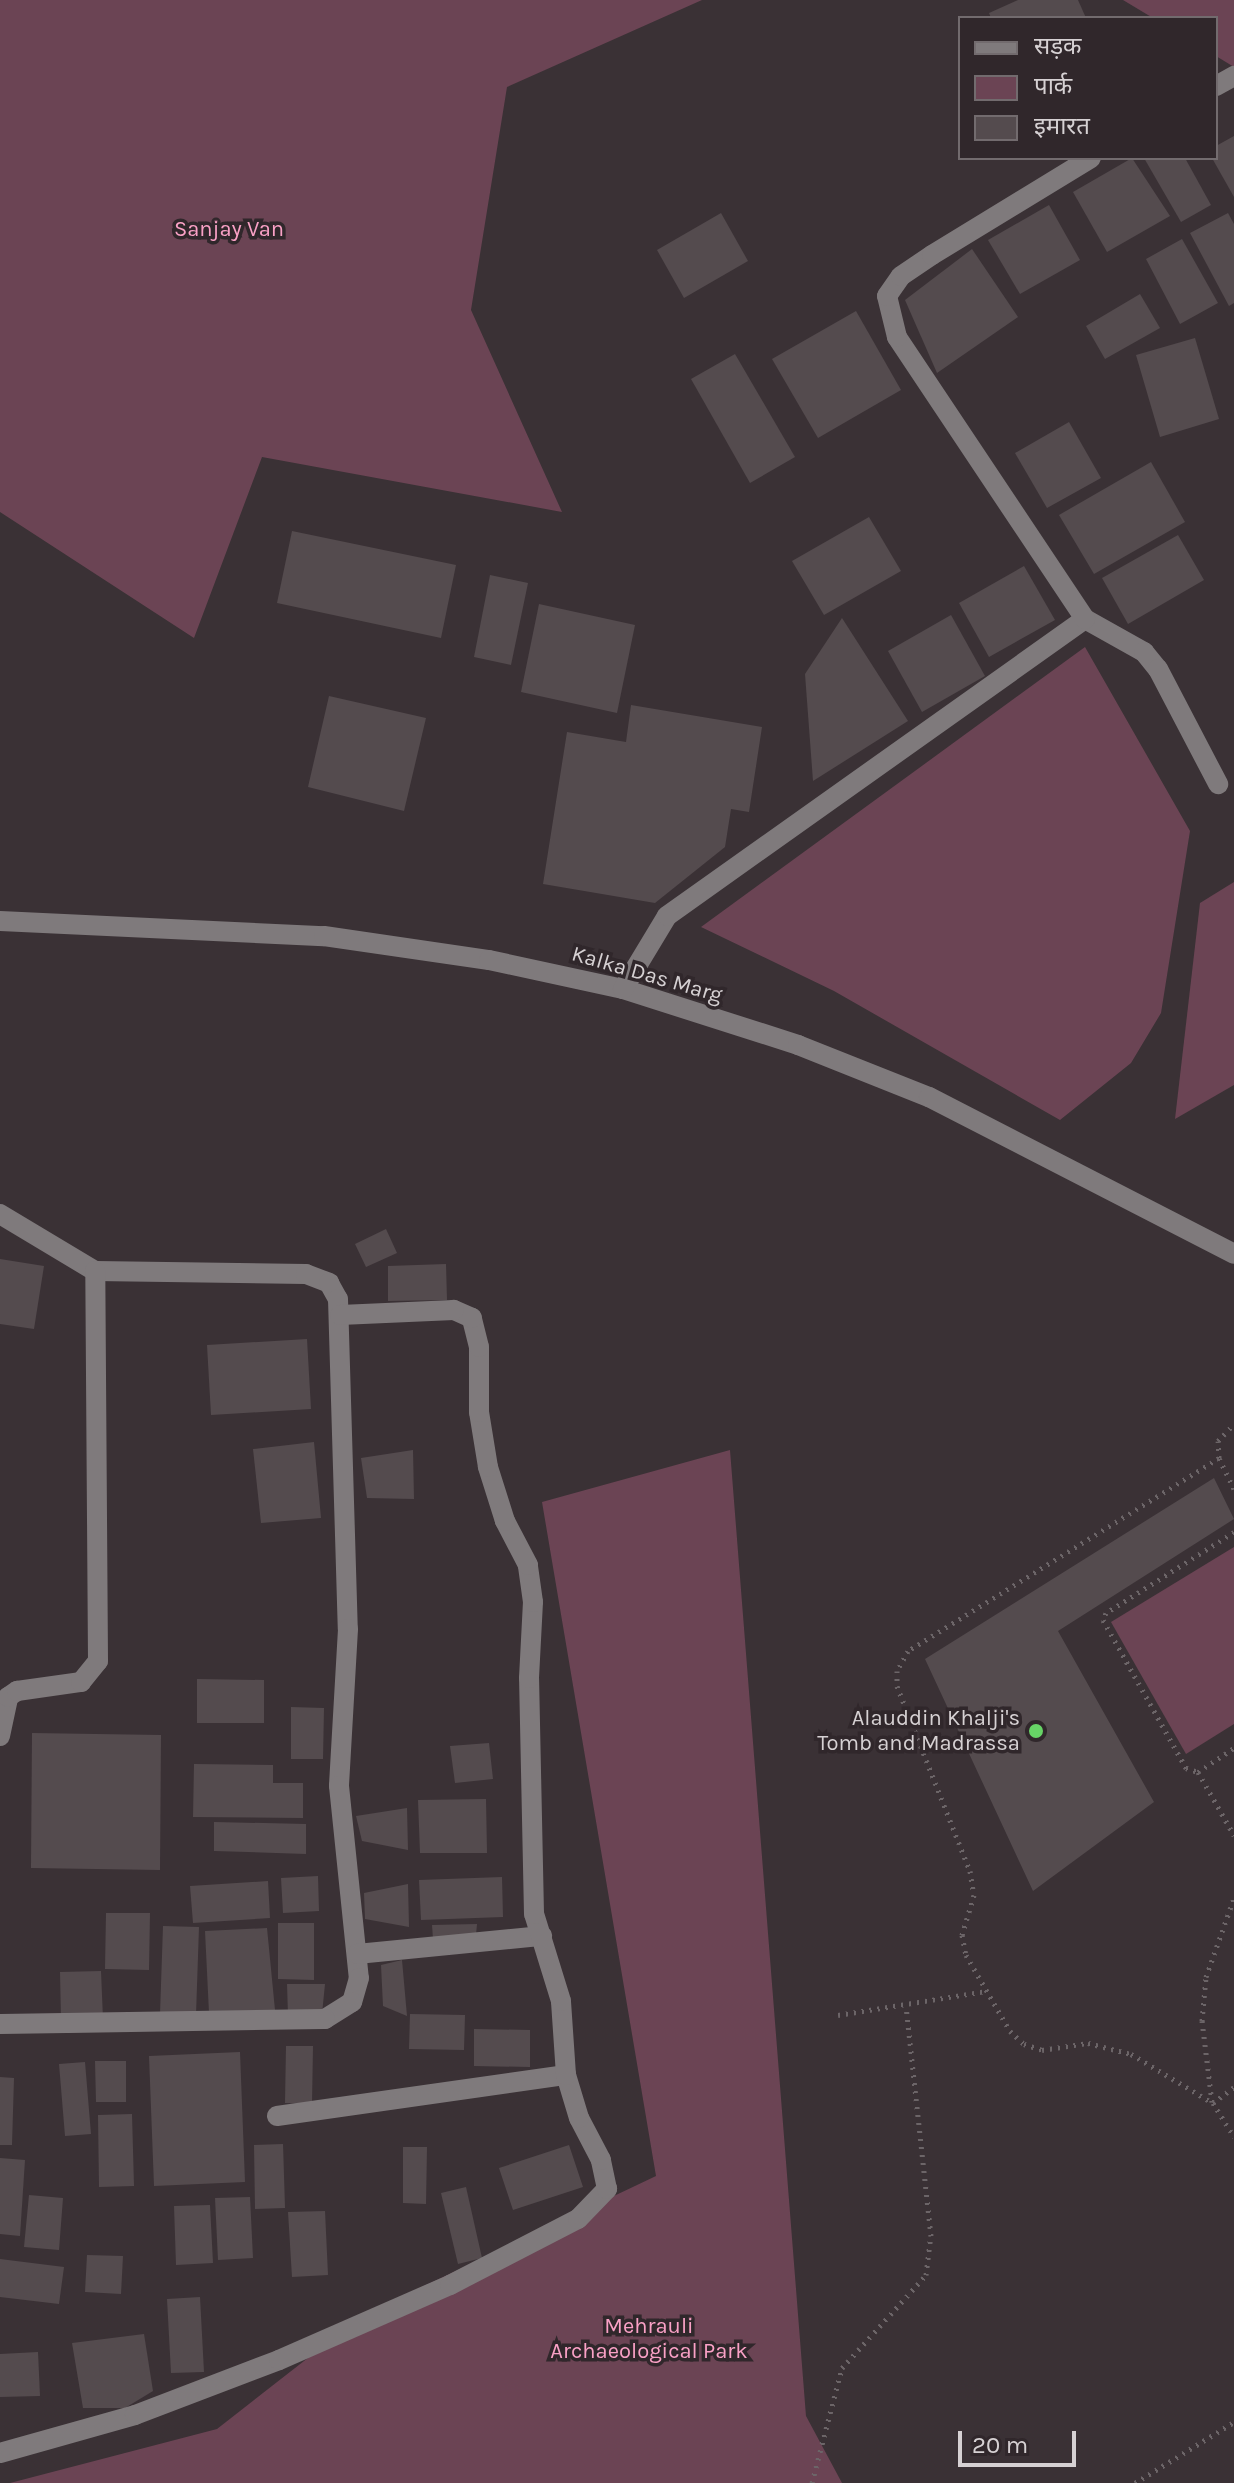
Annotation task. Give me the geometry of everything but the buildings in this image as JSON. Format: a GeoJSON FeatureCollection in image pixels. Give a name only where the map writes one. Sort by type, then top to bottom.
{"type":"FeatureCollection","features":[{"type":"Feature","properties":{"kind":"street"},"geometry":{"type":"LineString","coordinates":[[1088,160],[901,276],[887,296],[897,337],[1085,619],[1151,660],[1218,784]]}},
{"type":"Feature","properties":{"kind":"street"},"geometry":{"type":"LineString","coordinates":[[623,989],[667,916],[1085,619]]}},
{"type":"Feature","properties":{"kind":"street","name":"Kalka Das Marg"},"geometry":{"type":"LineString","coordinates":[[0,921],[324,936],[489,960],[623,989],[798,1045],[929,1097],[1234,1254]]}},
{"type":"Feature","properties":{"kind":"street"},"geometry":{"type":"LineString","coordinates":[[0,1214],[95,1271],[306,1274],[329,1283],[340,1315],[348,1629],[339,1786],[359,1978],[352,2002],[325,2019],[0,2024]]}},
{"type":"Feature","properties":{"kind":"street"},"geometry":{"type":"LineString","coordinates":[[0,1736],[8,1697],[17,1691],[81,1682],[98,1661],[95,1271]]}},
{"type":"Feature","properties":{"kind":"street"},"geometry":{"type":"LineString","coordinates":[[0,2453],[135,2415],[265,2365],[450,2285],[578,2219],[607,2189],[601,2160],[579,2118],[566,2075],[561,2001],[542,1936],[533,1885],[529,1678],[533,1602],[528,1565],[505,1521],[488,1467],[479,1412],[479,1347],[472,1318],[454,1310],[340,1315]]}},
{"type":"Feature","properties":{"kind":"street"},"geometry":{"type":"LineString","coordinates":[[357,1954],[542,1936]]}},
{"type":"Feature","properties":{"kind":"street"},"geometry":{"type":"LineString","coordinates":[[277,2116],[566,2075]]}},
{"type":"Feature","properties":{"kind":"path"},"geometry":{"type":"LineString","coordinates":[[1234,1424],[1218,1441],[1219,1458],[1234,1489]]}},
{"type":"Feature","properties":{"kind":"path"},"geometry":{"type":"LineString","coordinates":[[1213,2103],[1131,2054],[1088,2043],[1042,2050],[1024,2044],[1010,2031],[966,1955],[962,1935],[974,1895],[970,1871],[897,1686],[901,1659],[1219,1458]]}},
{"type":"Feature","properties":{"kind":"path"},"geometry":{"type":"LineString","coordinates":[[1234,1532],[1103,1616],[1106,1632],[1186,1768],[1198,1772],[1234,1835]]}},
{"type":"Feature","properties":{"kind":"path"},"geometry":{"type":"LineString","coordinates":[[1198,1772],[1234,1748]]}},
{"type":"Feature","properties":{"kind":"path"},"geometry":{"type":"LineString","coordinates":[[1234,1898],[1206,1977],[1202,2021],[1213,2103],[1234,2137]]}},
{"type":"Feature","properties":{"kind":"path"},"geometry":{"type":"LineString","coordinates":[[838,2015],[906,2007],[988,1991]]}},
{"type":"Feature","properties":{"kind":"path"},"geometry":{"type":"LineString","coordinates":[[812,2483],[842,2368],[926,2275],[931,2236],[906,2007]]}},
{"type":"Feature","properties":{"kind":"path"},"geometry":{"type":"LineString","coordinates":[[1213,2103],[1234,2087]]}},
{"type":"Feature","properties":{"kind":"path"},"geometry":{"type":"LineString","coordinates":[[1135,2483],[1234,2422]]}},
{"type":"Feature","properties":{"kind":"green space","name":"Sanjay Van"},"geometry":{"type":"Polygon","coordinates":[[[0,0],[702,0],[507,87],[471,310],[562,512],[262,457],[194,638],[0,512],[0,0]]]}},
{"type":"Feature","properties":{"kind":"green space"},"geometry":{"type":"Polygon","coordinates":[[[1123,0],[1234,0],[1234,67],[1218,57],[1218,16],[1150,16],[1123,0]]]}},
{"type":"Feature","properties":{"kind":"green space"},"geometry":{"type":"Polygon","coordinates":[[[1085,647],[1190,831],[1161,1013],[1131,1063],[1060,1120],[834,991],[701,927],[1085,647]]]}},
{"type":"Feature","properties":{"kind":"green space"},"geometry":{"type":"Polygon","coordinates":[[[1234,882],[1234,1085],[1175,1119],[1200,903],[1234,882]]]}},
{"type":"Feature","properties":{"kind":"green space","name":"Mehrauli Archaeological Park"},"geometry":{"type":"Polygon","coordinates":[[[730,1450],[806,2416],[842,2483],[10,2483],[217,2429],[363,2315],[656,2176],[542,1502],[730,1450]]]}},
{"type":"Feature","properties":{"kind":"green space"},"geometry":{"type":"Polygon","coordinates":[[[1234,1547],[1234,1724],[1186,1754],[1111,1622],[1234,1547]]]}},
{"type":"Feature","properties":{"kind":"place","name":"Alauddin Khalji's Tomb and Madrassa"},"geometry":{"type":"Point","coordinates":[1036,1731]}}]}
